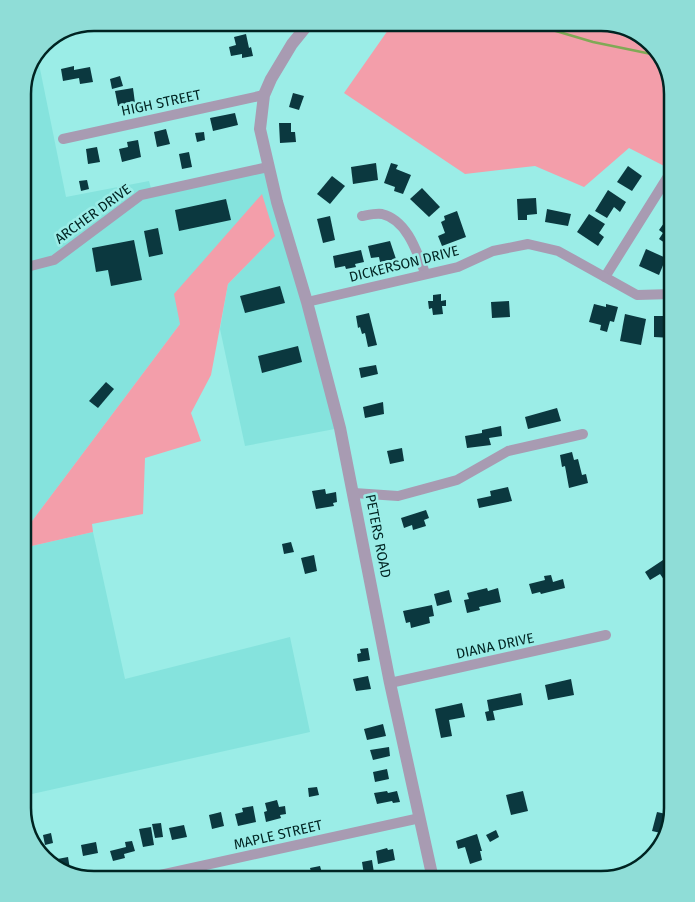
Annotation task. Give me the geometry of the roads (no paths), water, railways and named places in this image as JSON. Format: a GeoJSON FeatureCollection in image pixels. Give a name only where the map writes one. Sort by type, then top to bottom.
{"type":"FeatureCollection","features":[{"type":"Feature","properties":{"kind":"street","name":"PETERS ROAD"},"geometry":{"type":"LineString","coordinates":[[302,31],[275,72],[264,95],[260,129],[277,202],[307,302],[340,428],[390,683],[431,871]]}},
{"type":"Feature","properties":{"kind":"street","name":"HIGH STREET"},"geometry":{"type":"LineString","coordinates":[[63,138],[264,95]]}},
{"type":"Feature","properties":{"kind":"street","name":"ARCHER DRIVE"},"geometry":{"type":"LineString","coordinates":[[31,266],[54,260],[140,195],[268,167]]}},
{"type":"Feature","properties":{"kind":"street"},"geometry":{"type":"LineString","coordinates":[[605,277],[664,183]]}},
{"type":"Feature","properties":{"kind":"street"},"geometry":{"type":"LineString","coordinates":[[362,216],[380,214],[394,219],[413,242],[425,273]]}},
{"type":"Feature","properties":{"kind":"street","name":"DICKERSON DRIVE"},"geometry":{"type":"LineString","coordinates":[[307,302],[425,273],[458,267],[493,251],[528,244],[558,251],[637,295],[664,294]]}},
{"type":"Feature","properties":{"kind":"street"},"geometry":{"type":"LineString","coordinates":[[354,493],[398,496],[457,480],[508,451],[583,434]]}},
{"type":"Feature","properties":{"kind":"street","name":"DIANA DRIVE"},"geometry":{"type":"LineString","coordinates":[[390,683],[606,635]]}},
{"type":"Feature","properties":{"kind":"street","name":"MAPLE STREET"},"geometry":{"type":"LineString","coordinates":[[178,871],[420,818]]}},
{"type":"Feature","properties":{"kind":"waterway"},"geometry":{"type":"LineString","coordinates":[[556,31],[593,42],[648,53]]}}]}
